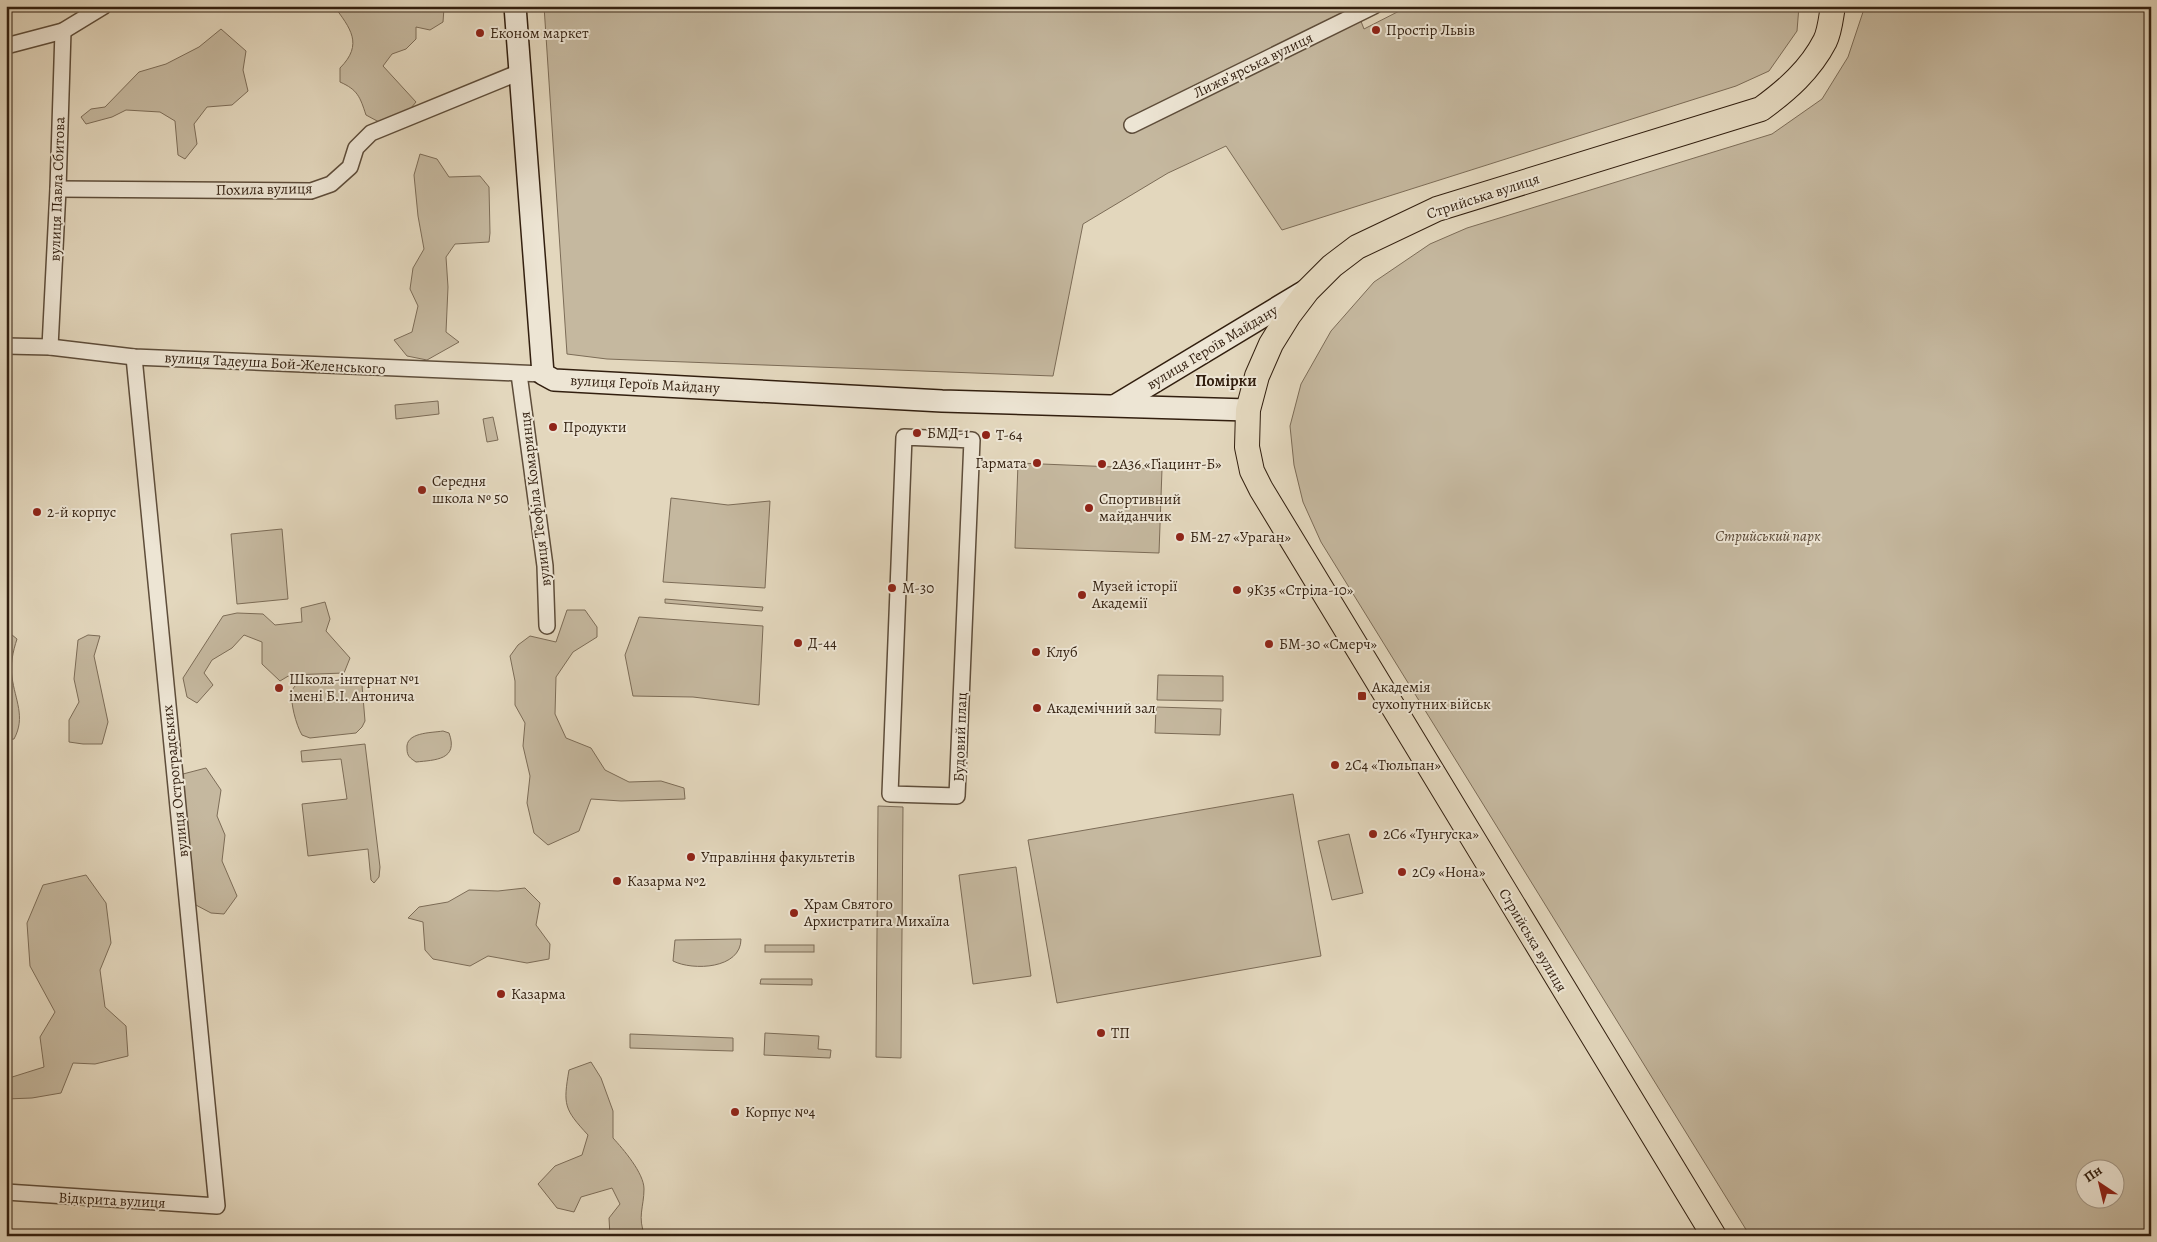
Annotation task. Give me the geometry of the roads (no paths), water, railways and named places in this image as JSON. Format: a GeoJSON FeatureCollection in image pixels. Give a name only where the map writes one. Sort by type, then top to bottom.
{"type":"FeatureCollection","features":[{"type":"Feature","properties":{"kind":"main road"},"geometry":{"type":"LineString","coordinates":[[515,6],[544,374]]}},
{"type":"Feature","properties":{"kind":"main road","name":"Стрийська вулиця"},"geometry":{"type":"LineString","coordinates":[[1714,1236],[1261,489],[1252,471],[1247,447],[1248,410],[1257,376],[1271,344],[1308,290],[1332,266],[1357,247],[1437,209],[1761,109],[1790,87],[1810,65],[1826,39],[1833,6]]}},
{"type":"Feature","properties":{"kind":"main road","name":"вулиця Героїв Майдану"},"geometry":{"type":"LineString","coordinates":[[1116,405],[1308,290]]}},
{"type":"Feature","properties":{"kind":"main road","name":"вулиця Героїв Майдану"},"geometry":{"type":"LineString","coordinates":[[544,374],[554,380],[942,401],[1248,410]]}},
{"type":"Feature","properties":{"kind":"street"},"geometry":{"type":"LineString","coordinates":[[6,46],[63,31],[104,6]]}},
{"type":"Feature","properties":{"kind":"street","name":"Лижвʼярська вулиця"},"geometry":{"type":"LineString","coordinates":[[1132,125],[1374,6]]}},
{"type":"Feature","properties":{"kind":"street","name":"вулиця Павла Сбитова"},"geometry":{"type":"LineString","coordinates":[[50,347],[63,31]]}},
{"type":"Feature","properties":{"kind":"street","name":"Похила вулиця"},"geometry":{"type":"LineString","coordinates":[[58,189],[311,191],[331,184],[350,167],[356,148],[371,133],[520,72]]}},
{"type":"Feature","properties":{"kind":"street","name":"вулиця Тадеуша Бой-Желенського"},"geometry":{"type":"LineString","coordinates":[[6,346],[50,347],[134,357],[544,374]]}},
{"type":"Feature","properties":{"kind":"street","name":"вулиця Остроградських"},"geometry":{"type":"LineString","coordinates":[[134,357],[217,1206]]}},
{"type":"Feature","properties":{"kind":"street","name":"вулиця Теофіла Комаринця"},"geometry":{"type":"LineString","coordinates":[[519,374],[545,566],[547,626]]}},
{"type":"Feature","properties":{"kind":"street","name":"Будовий плац"},"geometry":{"type":"LineString","coordinates":[[904,437],[972,440],[957,796],[890,794],[904,437]]}},
{"type":"Feature","properties":{"kind":"street","name":"Відкрита вулиця"},"geometry":{"type":"LineString","coordinates":[[6,1192],[217,1206]]}},
{"type":"Feature","properties":{"kind":"place","name":"Простір Львів"},"geometry":{"type":"Point","coordinates":[1376,30]}},
{"type":"Feature","properties":{"kind":"place","name":"Економ маркет"},"geometry":{"type":"Point","coordinates":[480,33]}},
{"type":"Feature","properties":{"kind":"place","name":"Продукти"},"geometry":{"type":"Point","coordinates":[553,427]}},
{"type":"Feature","properties":{"kind":"place","name":"БМД-1"},"geometry":{"type":"Point","coordinates":[917,433]}},
{"type":"Feature","properties":{"kind":"place","name":"Т-64"},"geometry":{"type":"Point","coordinates":[986,435]}},
{"type":"Feature","properties":{"kind":"place","name":"Гармата"},"geometry":{"type":"Point","coordinates":[1037,463]}},
{"type":"Feature","properties":{"kind":"place","name":"2А36 «Гіацинт-Б»"},"geometry":{"type":"Point","coordinates":[1102,464]}},
{"type":"Feature","properties":{"kind":"place","name":"Середня школа № 50"},"geometry":{"type":"Point","coordinates":[422,490]}},
{"type":"Feature","properties":{"kind":"place","name":"Спортивний майданчик"},"geometry":{"type":"Point","coordinates":[1089,508]}},
{"type":"Feature","properties":{"kind":"place","name":"2-й корпус"},"geometry":{"type":"Point","coordinates":[37,512]}},
{"type":"Feature","properties":{"kind":"place","name":"БМ-27 «Ураган»"},"geometry":{"type":"Point","coordinates":[1180,537]}},
{"type":"Feature","properties":{"kind":"place","name":"М-30"},"geometry":{"type":"Point","coordinates":[892,588]}},
{"type":"Feature","properties":{"kind":"place","name":"9К35 «Стріла-10»"},"geometry":{"type":"Point","coordinates":[1237,590]}},
{"type":"Feature","properties":{"kind":"place","name":"Музей історії Академії"},"geometry":{"type":"Point","coordinates":[1082,595]}},
{"type":"Feature","properties":{"kind":"place","name":"Д-44"},"geometry":{"type":"Point","coordinates":[798,643]}},
{"type":"Feature","properties":{"kind":"place","name":"БМ-30 «Смерч»"},"geometry":{"type":"Point","coordinates":[1269,644]}},
{"type":"Feature","properties":{"kind":"place","name":"Клуб"},"geometry":{"type":"Point","coordinates":[1036,652]}},
{"type":"Feature","properties":{"kind":"place","name":"Школа-інтернат №1 імені Б.І. Антонича"},"geometry":{"type":"Point","coordinates":[279,688]}},
{"type":"Feature","properties":{"kind":"place","name":"Академія сухопутних військ"},"geometry":{"type":"Point","coordinates":[1362,696]}},
{"type":"Feature","properties":{"kind":"place","name":"Академічний зал"},"geometry":{"type":"Point","coordinates":[1037,708]}},
{"type":"Feature","properties":{"kind":"place","name":"2С4 «Тюльпан»"},"geometry":{"type":"Point","coordinates":[1335,765]}},
{"type":"Feature","properties":{"kind":"place","name":"2С6 «Тунгуска»"},"geometry":{"type":"Point","coordinates":[1373,834]}},
{"type":"Feature","properties":{"kind":"place","name":"Управління факультетів"},"geometry":{"type":"Point","coordinates":[691,857]}},
{"type":"Feature","properties":{"kind":"place","name":"2С9 «Нона»"},"geometry":{"type":"Point","coordinates":[1402,872]}},
{"type":"Feature","properties":{"kind":"place","name":"Казарма №2"},"geometry":{"type":"Point","coordinates":[617,881]}},
{"type":"Feature","properties":{"kind":"place","name":"Храм Святого Архистратига Михаїла"},"geometry":{"type":"Point","coordinates":[794,913]}},
{"type":"Feature","properties":{"kind":"place","name":"Казарма"},"geometry":{"type":"Point","coordinates":[501,994]}},
{"type":"Feature","properties":{"kind":"place","name":"ТП"},"geometry":{"type":"Point","coordinates":[1101,1033]}},
{"type":"Feature","properties":{"kind":"place","name":"Корпус №4"},"geometry":{"type":"Point","coordinates":[735,1112]}},
{"type":"Feature","properties":{"kind":"district","name":"Помірки"},"geometry":{"type":"Point","coordinates":[1226,381]}},
{"type":"Feature","properties":{"kind":"park label","name":"Стрийський парк"},"geometry":{"type":"Point","coordinates":[1768,536]}}]}
